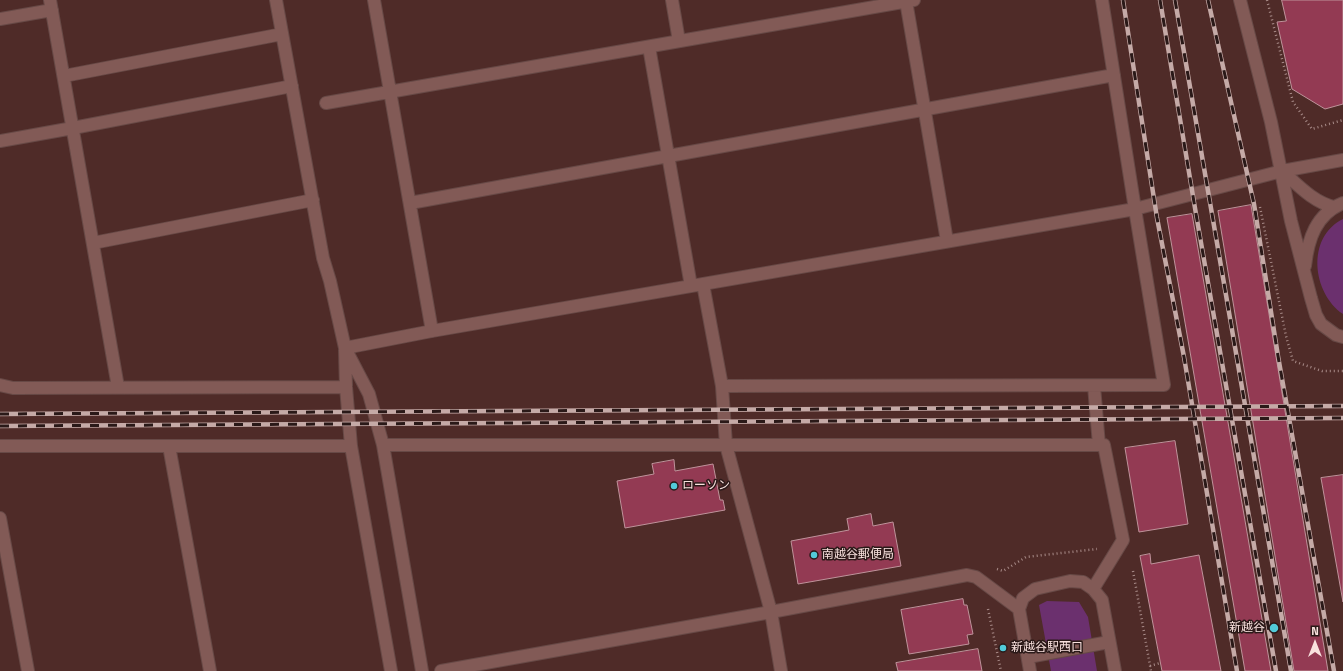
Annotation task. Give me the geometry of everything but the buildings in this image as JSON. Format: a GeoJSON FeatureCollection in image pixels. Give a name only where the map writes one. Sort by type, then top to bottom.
{"type":"FeatureCollection","features":[{"type":"Feature","properties":{"kind":"street"},"geometry":{"type":"LineString","coordinates":[[276,0],[323,258],[330,281],[345,348],[346,387],[351,446],[391,671]]}},
{"type":"Feature","properties":{"kind":"street"},"geometry":{"type":"LineString","coordinates":[[374,0],[432,331]]}},
{"type":"Feature","properties":{"kind":"street"},"geometry":{"type":"LineString","coordinates":[[672,0],[678,41]]}},
{"type":"Feature","properties":{"kind":"street"},"geometry":{"type":"LineString","coordinates":[[722,386],[1164,385],[1102,0]]}},
{"type":"Feature","properties":{"kind":"street"},"geometry":{"type":"LineString","coordinates":[[1240,0],[1271,122],[1291,221],[1316,315],[1321,324],[1336,335],[1343,337]]}},
{"type":"Feature","properties":{"kind":"street"},"geometry":{"type":"LineString","coordinates":[[326,103],[910,1],[924,109],[947,241]]}},
{"type":"Feature","properties":{"kind":"street"},"geometry":{"type":"LineString","coordinates":[[0,20],[51,5],[118,387]]}},
{"type":"Feature","properties":{"kind":"street"},"geometry":{"type":"LineString","coordinates":[[64,76],[282,34]]}},
{"type":"Feature","properties":{"kind":"street"},"geometry":{"type":"LineString","coordinates":[[649,46],[690,286]]}},
{"type":"Feature","properties":{"kind":"street"},"geometry":{"type":"LineString","coordinates":[[410,203],[1114,75]]}},
{"type":"Feature","properties":{"kind":"street"},"geometry":{"type":"LineString","coordinates":[[0,141],[292,86]]}},
{"type":"Feature","properties":{"kind":"street"},"geometry":{"type":"LineString","coordinates":[[345,348],[432,331],[1135,209],[1282,171],[1343,160]]}},
{"type":"Feature","properties":{"kind":"street"},"geometry":{"type":"LineString","coordinates":[[1282,171],[1323,204],[1338,205]]}},
{"type":"Feature","properties":{"kind":"street"},"geometry":{"type":"LineString","coordinates":[[93,243],[312,200]]}},
{"type":"Feature","properties":{"kind":"street"},"geometry":{"type":"LineString","coordinates":[[1304,274],[1306,254],[1310,237],[1318,222],[1338,205]]}},
{"type":"Feature","properties":{"kind":"street"},"geometry":{"type":"LineString","coordinates":[[703,284],[722,386],[726,444],[771,612],[781,671]]}},
{"type":"Feature","properties":{"kind":"street"},"geometry":{"type":"LineString","coordinates":[[345,348],[370,394],[383,445],[422,671]]}},
{"type":"Feature","properties":{"kind":"street"},"geometry":{"type":"LineString","coordinates":[[0,385],[13,388],[346,387]]}},
{"type":"Feature","properties":{"kind":"street"},"geometry":{"type":"LineString","coordinates":[[1094,386],[1099,444]]}},
{"type":"Feature","properties":{"kind":"street"},"geometry":{"type":"LineString","coordinates":[[383,445],[1104,444],[1123,540],[1093,589]]}},
{"type":"Feature","properties":{"kind":"street"},"geometry":{"type":"LineString","coordinates":[[0,446],[351,446]]}},
{"type":"Feature","properties":{"kind":"street"},"geometry":{"type":"LineString","coordinates":[[169,446],[210,671]]}},
{"type":"Feature","properties":{"kind":"street"},"geometry":{"type":"LineString","coordinates":[[0,518],[5,571],[28,671]]}},
{"type":"Feature","properties":{"kind":"street"},"geometry":{"type":"LineString","coordinates":[[441,671],[771,612],[967,575],[976,577],[1019,609]]}},
{"type":"Feature","properties":{"kind":"street"},"geometry":{"type":"LineString","coordinates":[[1030,671],[1019,609],[1023,598],[1035,589],[1070,581],[1083,582],[1093,589],[1102,600],[1115,671]]}},
{"type":"Feature","properties":{"kind":"street"},"geometry":{"type":"LineString","coordinates":[[1028,657],[1109,642]]}},
{"type":"Feature","properties":{"kind":"path"},"geometry":{"type":"LineString","coordinates":[[1267,0],[1293,102],[1312,129],[1343,120]]}},
{"type":"Feature","properties":{"kind":"path"},"geometry":{"type":"LineString","coordinates":[[1260,207],[1286,336],[1293,361],[1322,371],[1343,371]]}},
{"type":"Feature","properties":{"kind":"path"},"geometry":{"type":"LineString","coordinates":[[992,566],[1003,571],[1026,557],[1102,548]]}},
{"type":"Feature","properties":{"kind":"path"},"geometry":{"type":"LineString","coordinates":[[1133,571],[1151,671]]}},
{"type":"Feature","properties":{"kind":"path"},"geometry":{"type":"LineString","coordinates":[[987,602],[1001,671]]}},
{"type":"Feature","properties":{"kind":"path"},"geometry":{"type":"LineString","coordinates":[[1150,666],[1160,663]]}},
{"type":"Feature","properties":{"kind":"shaded area"},"geometry":{"type":"Polygon","coordinates":[[[1343,219],[1343,314],[1333,305],[1325,293],[1320,279],[1318,265],[1319,251],[1323,238],[1331,227],[1343,219]]]}},
{"type":"Feature","properties":{"kind":"shaded area"},"geometry":{"type":"Polygon","coordinates":[[[1047,601],[1079,602],[1088,617],[1097,671],[1051,671],[1039,605],[1047,601]]]}},
{"type":"Feature","properties":{"kind":"railway"},"geometry":{"type":"LineString","coordinates":[[1123,0],[1157,218],[1184,357],[1237,671]]}},
{"type":"Feature","properties":{"kind":"railway"},"geometry":{"type":"LineString","coordinates":[[1160,0],[1276,671]]}},
{"type":"Feature","properties":{"kind":"railway"},"geometry":{"type":"LineString","coordinates":[[1175,0],[1291,671]]}},
{"type":"Feature","properties":{"kind":"railway"},"geometry":{"type":"LineString","coordinates":[[1208,0],[1254,204],[1278,356],[1334,671]]}},
{"type":"Feature","properties":{"kind":"railway"},"geometry":{"type":"LineString","coordinates":[[0,414],[1343,406]]}},
{"type":"Feature","properties":{"kind":"railway"},"geometry":{"type":"LineString","coordinates":[[0,426],[1343,418]]}},
{"type":"Feature","properties":{"kind":"place","name":"ローソン"},"geometry":{"type":"Point","coordinates":[674,486]}},
{"type":"Feature","properties":{"kind":"place","name":"南越谷郵便局"},"geometry":{"type":"Point","coordinates":[814,555]}},
{"type":"Feature","properties":{"kind":"place","name":"新越谷"},"geometry":{"type":"Point","coordinates":[1274,628]}},
{"type":"Feature","properties":{"kind":"place","name":"新越谷駅西口"},"geometry":{"type":"Point","coordinates":[1003,648]}}]}
